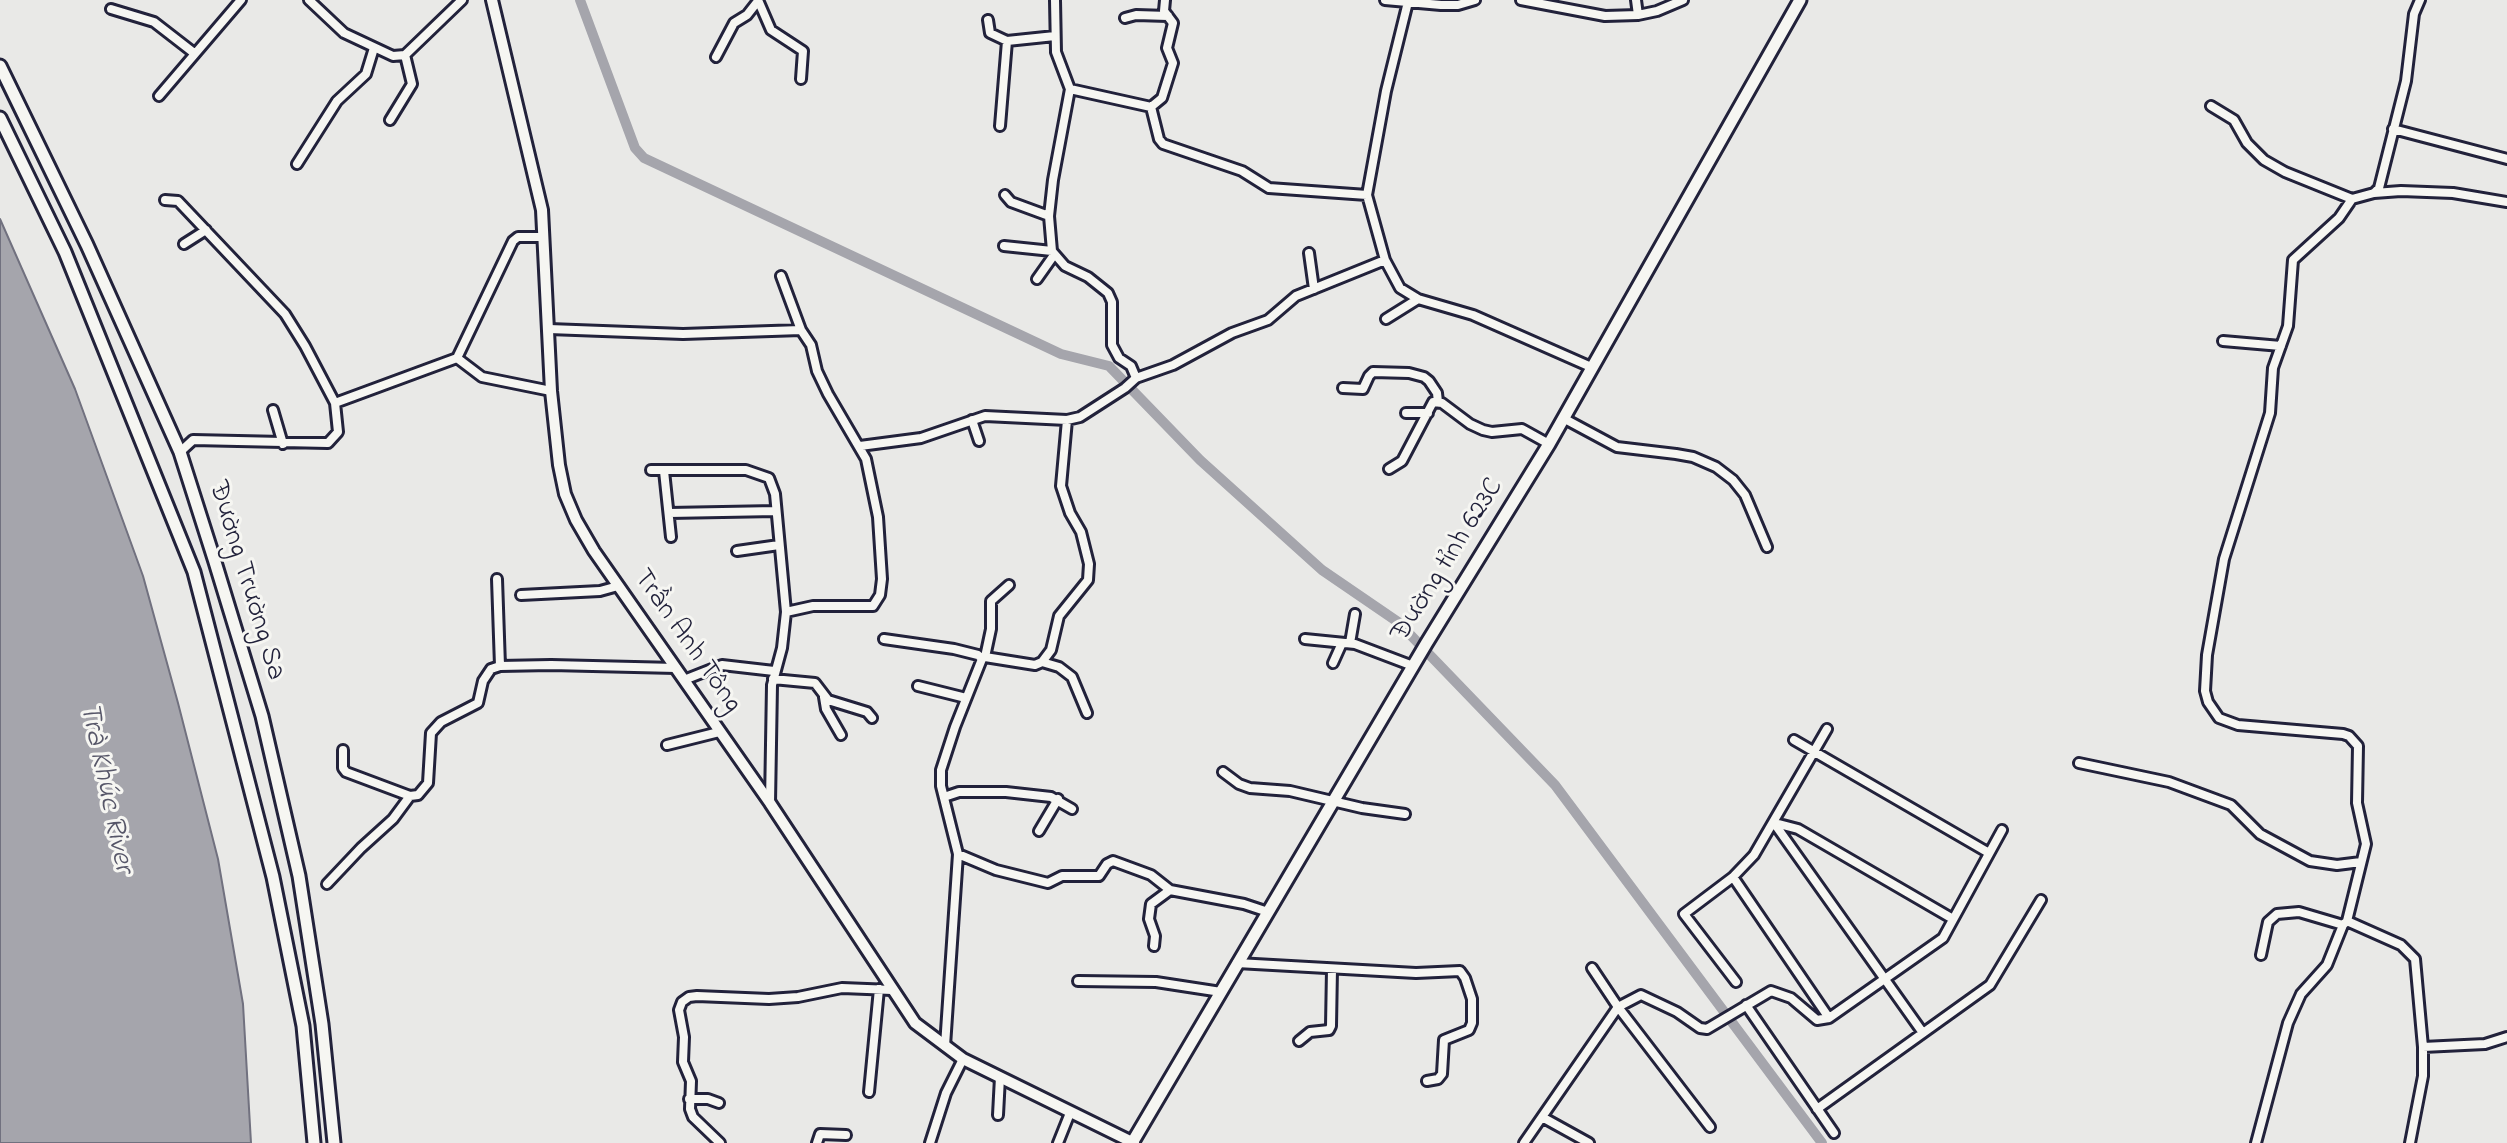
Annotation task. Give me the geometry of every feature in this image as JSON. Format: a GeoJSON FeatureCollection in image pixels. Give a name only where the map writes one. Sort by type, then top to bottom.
{"type":"FeatureCollection","features":[{"type":"Feature","properties":{"kind":"main road","name":"Đường tỉnh 623C"},"geometry":{"type":"LineString","coordinates":[[1133,1143],[1413,666],[1549,444],[1800,0]]}},
{"type":"Feature","properties":{"kind":"main road","name":"Đường Trường Sa"},"geometry":{"type":"LineString","coordinates":[[0,66],[87,245],[180,452],[262,716],[299,876],[322,1024],[334,1143]]}},
{"type":"Feature","properties":{"kind":"main road","name":"Đường Trường Sa"},"geometry":{"type":"LineString","coordinates":[[0,118],[65,252],[194,572],[273,877],[303,1026],[314,1143]]}},
{"type":"Feature","properties":{"kind":"street"},"geometry":{"type":"LineString","coordinates":[[159,96],[241,0]]}},
{"type":"Feature","properties":{"kind":"street"},"geometry":{"type":"LineString","coordinates":[[309,0],[344,33],[393,56],[405,55],[462,0]]}},
{"type":"Feature","properties":{"kind":"street","name":"Trần Anh Tông"},"geometry":{"type":"LineString","coordinates":[[492,0],[542,210],[551,391],[559,465],[565,494],[594,551],[770,803],[915,1023],[963,1059],[1133,1143]]}},
{"type":"Feature","properties":{"kind":"street"},"geometry":{"type":"LineString","coordinates":[[716,57],[734,23],[747,15],[758,0]]}},
{"type":"Feature","properties":{"kind":"street"},"geometry":{"type":"LineString","coordinates":[[758,0],[771,30],[803,51],[801,79]]}},
{"type":"Feature","properties":{"kind":"street"},"geometry":{"type":"LineString","coordinates":[[1055,0],[1058,61],[1070,89],[1049,216],[1053,253],[1065,266],[1088,277],[1108,293],[1112,302],[1112,345],[1119,358],[1131,366],[1131,382]]}},
{"type":"Feature","properties":{"kind":"street"},"geometry":{"type":"LineString","coordinates":[[1151,107],[1162,98],[1173,63],[1167,48],[1173,23],[1163,7],[1165,0]]}},
{"type":"Feature","properties":{"kind":"street"},"geometry":{"type":"LineString","coordinates":[[1385,0],[1458,5],[1475,0]]}},
{"type":"Feature","properties":{"kind":"street"},"geometry":{"type":"LineString","coordinates":[[1521,0],[1605,16],[1638,15],[1683,0]]}},
{"type":"Feature","properties":{"kind":"street"},"geometry":{"type":"LineString","coordinates":[[1580,11],[1581,0]]}},
{"type":"Feature","properties":{"kind":"street"},"geometry":{"type":"LineString","coordinates":[[1636,0],[1638,15]]}},
{"type":"Feature","properties":{"kind":"street"},"geometry":{"type":"LineString","coordinates":[[2374,193],[2384,171],[2406,81],[2414,14],[2420,0]]}},
{"type":"Feature","properties":{"kind":"street"},"geometry":{"type":"LineString","coordinates":[[1408,2],[1386,91],[1367,195],[1385,260],[1400,288],[1418,299],[1473,315],[1591,367]]}},
{"type":"Feature","properties":{"kind":"street"},"geometry":{"type":"LineString","coordinates":[[111,9],[154,22],[194,53]]}},
{"type":"Feature","properties":{"kind":"street"},"geometry":{"type":"LineString","coordinates":[[1125,18],[1136,15],[1168,16]]}},
{"type":"Feature","properties":{"kind":"street"},"geometry":{"type":"LineString","coordinates":[[988,20],[990,33],[1007,41],[1055,36]]}},
{"type":"Feature","properties":{"kind":"street"},"geometry":{"type":"LineString","coordinates":[[1000,126],[1007,41]]}},
{"type":"Feature","properties":{"kind":"street"},"geometry":{"type":"LineString","coordinates":[[297,164],[337,101],[360,83],[366,74],[374,48]]}},
{"type":"Feature","properties":{"kind":"street"},"geometry":{"type":"LineString","coordinates":[[390,120],[412,84],[405,55]]}},
{"type":"Feature","properties":{"kind":"street"},"geometry":{"type":"LineString","coordinates":[[1070,89],[1151,107]]}},
{"type":"Feature","properties":{"kind":"street"},"geometry":{"type":"LineString","coordinates":[[2211,106],[2234,120],[2247,143],[2264,160],[2285,172],[2352,199],[2401,191],[2453,193],[2507,202]]}},
{"type":"Feature","properties":{"kind":"street"},"geometry":{"type":"LineString","coordinates":[[1151,107],[1163,144],[1242,171],[1269,188],[1367,195]]}},
{"type":"Feature","properties":{"kind":"street"},"geometry":{"type":"LineString","coordinates":[[2393,129],[2507,159]]}},
{"type":"Feature","properties":{"kind":"street"},"geometry":{"type":"LineString","coordinates":[[1005,195],[1011,202],[1049,216]]}},
{"type":"Feature","properties":{"kind":"street"},"geometry":{"type":"LineString","coordinates":[[2256,1143],[2288,1023],[2301,994],[2327,965],[2345,923],[2366,844],[2357,803],[2358,746],[2343,734],[2229,723],[2214,712],[2205,691],[2207,655],[2217,585],[2268,426],[2273,368],[2288,326],[2293,260],[2339,218],[2352,199]]}},
{"type":"Feature","properties":{"kind":"street"},"geometry":{"type":"LineString","coordinates":[[165,200],[178,201],[285,314],[335,403],[338,432],[332,440],[321,445],[193,440],[180,452]]}},
{"type":"Feature","properties":{"kind":"street"},"geometry":{"type":"LineString","coordinates":[[184,244],[206,230]]}},
{"type":"Feature","properties":{"kind":"street"},"geometry":{"type":"LineString","coordinates":[[335,403],[457,358],[513,241],[518,237],[543,237]]}},
{"type":"Feature","properties":{"kind":"street"},"geometry":{"type":"LineString","coordinates":[[1004,246],[1053,253]]}},
{"type":"Feature","properties":{"kind":"street"},"geometry":{"type":"LineString","coordinates":[[1037,279],[1053,253]]}},
{"type":"Feature","properties":{"kind":"street"},"geometry":{"type":"LineString","coordinates":[[1309,253],[1314,289]]}},
{"type":"Feature","properties":{"kind":"street"},"geometry":{"type":"LineString","coordinates":[[860,446],[921,438],[994,415],[1067,420],[1080,417],[1131,382],[1173,365],[1232,333],[1268,320],[1296,296],[1385,260]]}},
{"type":"Feature","properties":{"kind":"street"},"geometry":{"type":"LineString","coordinates":[[781,276],[801,330],[811,345],[817,371],[851,437],[860,446],[870,474],[878,517],[882,579],[878,601],[873,606],[813,606],[786,612]]}},
{"type":"Feature","properties":{"kind":"street"},"geometry":{"type":"LineString","coordinates":[[1386,319],[1418,299]]}},
{"type":"Feature","properties":{"kind":"street"},"geometry":{"type":"LineString","coordinates":[[549,329],[683,334],[801,330]]}},
{"type":"Feature","properties":{"kind":"street"},"geometry":{"type":"LineString","coordinates":[[2223,341],[2281,346]]}},
{"type":"Feature","properties":{"kind":"street"},"geometry":{"type":"LineString","coordinates":[[457,358],[482,377],[551,391]]}},
{"type":"Feature","properties":{"kind":"street"},"geometry":{"type":"LineString","coordinates":[[1343,388],[1363,389],[1373,372],[1409,373],[1429,381],[1437,393],[1438,402]]}},
{"type":"Feature","properties":{"kind":"street"},"geometry":{"type":"LineString","coordinates":[[1389,469],[1402,461],[1433,402],[1438,402],[1476,427],[1492,432],[1522,429],[1549,444]]}},
{"type":"Feature","properties":{"kind":"street"},"geometry":{"type":"LineString","coordinates":[[273,410],[283,444]]}},
{"type":"Feature","properties":{"kind":"street"},"geometry":{"type":"LineString","coordinates":[[1406,413],[1428,413]]}},
{"type":"Feature","properties":{"kind":"street"},"geometry":{"type":"LineString","coordinates":[[1563,418],[1617,447],[1693,457],[1716,467],[1733,480],[1745,495],[1767,547]]}},
{"type":"Feature","properties":{"kind":"street"},"geometry":{"type":"LineString","coordinates":[[972,420],[979,441]]}},
{"type":"Feature","properties":{"kind":"street"},"geometry":{"type":"LineString","coordinates":[[884,639],[954,649],[984,658],[1035,665],[1042,662],[1051,650],[1059,616],[1088,580],[1090,573],[1081,532],[1070,513],[1061,486],[1067,420]]}},
{"type":"Feature","properties":{"kind":"street"},"geometry":{"type":"LineString","coordinates":[[651,470],[746,470],[764,475],[772,484],[786,612],[782,648],[773,675],[770,803]]}},
{"type":"Feature","properties":{"kind":"street"},"geometry":{"type":"LineString","coordinates":[[664,471],[671,537]]}},
{"type":"Feature","properties":{"kind":"street"},"geometry":{"type":"LineString","coordinates":[[669,513],[776,511]]}},
{"type":"Feature","properties":{"kind":"street"},"geometry":{"type":"LineString","coordinates":[[737,551],[779,545]]}},
{"type":"Feature","properties":{"kind":"street"},"geometry":{"type":"LineString","coordinates":[[497,579],[500,666]]}},
{"type":"Feature","properties":{"kind":"street"},"geometry":{"type":"LineString","coordinates":[[945,1046],[958,854],[944,797],[941,770],[966,698],[984,658],[991,629],[991,601],[1009,585]]}},
{"type":"Feature","properties":{"kind":"street"},"geometry":{"type":"LineString","coordinates":[[521,595],[600,591],[618,586]]}},
{"type":"Feature","properties":{"kind":"street"},"geometry":{"type":"LineString","coordinates":[[1333,663],[1346,643],[1355,614]]}},
{"type":"Feature","properties":{"kind":"street"},"geometry":{"type":"LineString","coordinates":[[1305,639],[1346,643],[1413,666]]}},
{"type":"Feature","properties":{"kind":"street"},"geometry":{"type":"LineString","coordinates":[[1042,662],[1059,667],[1072,677],[1087,713]]}},
{"type":"Feature","properties":{"kind":"street"},"geometry":{"type":"LineString","coordinates":[[684,680],[722,665],[815,683],[819,685],[826,709],[841,735]]}},
{"type":"Feature","properties":{"kind":"street"},"geometry":{"type":"LineString","coordinates":[[343,750],[343,768],[346,772],[410,796],[418,795],[428,783],[429,739],[435,726],[478,703],[484,676],[491,669],[500,666],[676,668]]}},
{"type":"Feature","properties":{"kind":"street"},"geometry":{"type":"LineString","coordinates":[[918,686],[966,698]]}},
{"type":"Feature","properties":{"kind":"street"},"geometry":{"type":"LineString","coordinates":[[824,697],[832,703],[867,712],[872,718]]}},
{"type":"Feature","properties":{"kind":"street"},"geometry":{"type":"LineString","coordinates":[[1736,982],[1684,914],[1733,877],[1754,855],[1827,729]]}},
{"type":"Feature","properties":{"kind":"street"},"geometry":{"type":"LineString","coordinates":[[667,745],[719,732]]}},
{"type":"Feature","properties":{"kind":"street"},"geometry":{"type":"LineString","coordinates":[[1794,740],[1989,853]]}},
{"type":"Feature","properties":{"kind":"street"},"geometry":{"type":"LineString","coordinates":[[2079,763],[2169,782],[2231,805],[2260,834],[2310,861],[2337,865],[2361,862]]}},
{"type":"Feature","properties":{"kind":"street"},"geometry":{"type":"LineString","coordinates":[[1223,772],[1250,788],[1290,791],[1405,814]]}},
{"type":"Feature","properties":{"kind":"street"},"geometry":{"type":"LineString","coordinates":[[944,797],[959,792],[1006,792],[1058,799],[1072,809]]}},
{"type":"Feature","properties":{"kind":"street"},"geometry":{"type":"LineString","coordinates":[[327,884],[393,819],[410,796]]}},
{"type":"Feature","properties":{"kind":"street"},"geometry":{"type":"LineString","coordinates":[[1039,831],[1058,799]]}},
{"type":"Feature","properties":{"kind":"street"},"geometry":{"type":"LineString","coordinates":[[1774,823],[1798,829],[1953,919]]}},
{"type":"Feature","properties":{"kind":"street"},"geometry":{"type":"LineString","coordinates":[[1774,823],[1923,1033]]}},
{"type":"Feature","properties":{"kind":"street"},"geometry":{"type":"LineString","coordinates":[[1524,1143],[1618,1007],[1641,995],[1707,1029],[1771,991],[1791,998],[1817,1020],[1829,1018],[1943,938],[2002,830]]}},
{"type":"Feature","properties":{"kind":"street"},"geometry":{"type":"LineString","coordinates":[[958,854],[996,870],[1048,883],[1062,876],[1099,876],[1113,861],[1151,875],[1170,890],[1244,904],[1268,912]]}},
{"type":"Feature","properties":{"kind":"street"},"geometry":{"type":"LineString","coordinates":[[1733,877],[1829,1018]]}},
{"type":"Feature","properties":{"kind":"street"},"geometry":{"type":"LineString","coordinates":[[1154,946],[1155,936],[1149,919],[1151,904],[1170,890]]}},
{"type":"Feature","properties":{"kind":"street"},"geometry":{"type":"LineString","coordinates":[[1817,1109],[1990,985],[2041,900]]}},
{"type":"Feature","properties":{"kind":"street"},"geometry":{"type":"LineString","coordinates":[[2261,955],[2268,922],[2283,912],[2299,912],[2386,937],[2406,948],[2413,956],[2423,1047],[2420,1097],[2410,1143]]}},
{"type":"Feature","properties":{"kind":"street"},"geometry":{"type":"LineString","coordinates":[[1237,963],[1416,973],[1455,970],[1463,974],[1472,999],[1472,1023],[1469,1030],[1444,1040],[1442,1074],[1438,1079],[1427,1081]]}},
{"type":"Feature","properties":{"kind":"street"},"geometry":{"type":"LineString","coordinates":[[1592,968],[1710,1127]]}},
{"type":"Feature","properties":{"kind":"street"},"geometry":{"type":"LineString","coordinates":[[1299,1041],[1310,1032],[1329,1030],[1331,1026],[1332,969]]}},
{"type":"Feature","properties":{"kind":"street"},"geometry":{"type":"LineString","coordinates":[[1078,981],[1156,982],[1221,992]]}},
{"type":"Feature","properties":{"kind":"street"},"geometry":{"type":"LineString","coordinates":[[720,1143],[693,1117],[689,1099],[691,1081],[683,1062],[684,1037],[679,1010],[689,997],[769,999],[842,988],[892,990]]}},
{"type":"Feature","properties":{"kind":"street"},"geometry":{"type":"LineString","coordinates":[[869,1092],[879,989]]}},
{"type":"Feature","properties":{"kind":"street"},"geometry":{"type":"LineString","coordinates":[[1746,1005],[1834,1133]]}},
{"type":"Feature","properties":{"kind":"street"},"geometry":{"type":"LineString","coordinates":[[2423,1047],[2485,1044],[2507,1037]]}},
{"type":"Feature","properties":{"kind":"street"},"geometry":{"type":"LineString","coordinates":[[930,1143],[946,1093],[963,1059]]}},
{"type":"Feature","properties":{"kind":"street"},"geometry":{"type":"LineString","coordinates":[[998,1115],[1000,1077]]}},
{"type":"Feature","properties":{"kind":"street"},"geometry":{"type":"LineString","coordinates":[[689,1099],[708,1099],[719,1103]]}},
{"type":"Feature","properties":{"kind":"street"},"geometry":{"type":"LineString","coordinates":[[1058,1143],[1070,1113]]}},
{"type":"Feature","properties":{"kind":"street"},"geometry":{"type":"LineString","coordinates":[[1542,1117],[1589,1143]]}},
{"type":"Feature","properties":{"kind":"street"},"geometry":{"type":"LineString","coordinates":[[817,1143],[820,1134],[846,1135]]}},
{"type":"Feature","properties":{"kind":"water","name":"Trà Khúc River"},"geometry":{"type":"Polygon","coordinates":[[[0,219],[75,389],[143,576],[178,703],[218,859],[243,1004],[251,1143],[0,1143],[0,219]]]}},
{"type":"Feature","properties":{"kind":"waterway"},"geometry":{"type":"LineString","coordinates":[[580,0],[635,148],[644,158],[1061,354],[1109,366],[1200,460],[1322,570],[1398,622],[1555,785],[1822,1143]]}}]}
